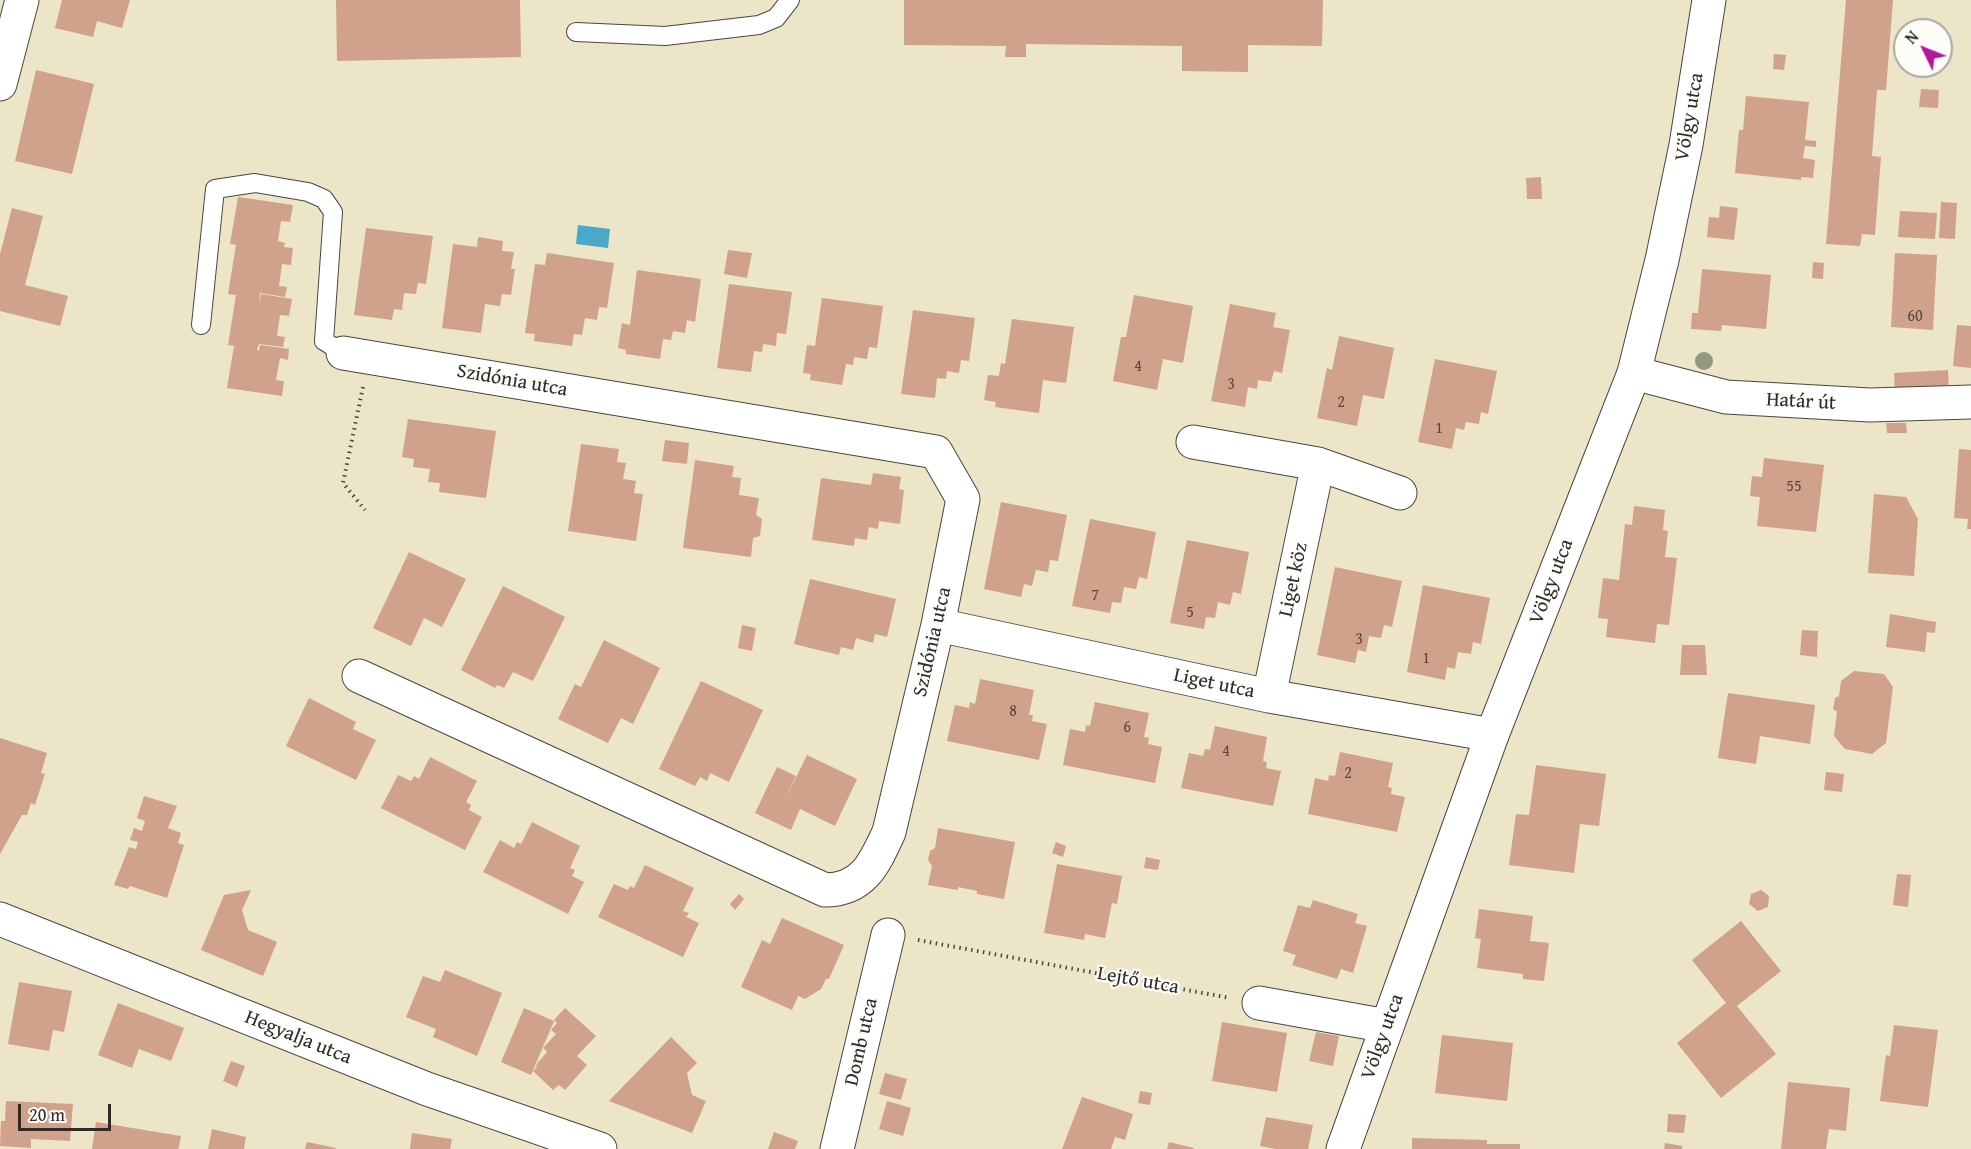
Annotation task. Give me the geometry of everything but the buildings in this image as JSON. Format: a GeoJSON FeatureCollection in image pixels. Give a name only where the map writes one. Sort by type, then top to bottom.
{"type":"FeatureCollection","features":[{"type":"Feature","properties":{"kind":"street"},"geometry":{"type":"LineString","coordinates":[[0,84],[22,0]]}},
{"type":"Feature","properties":{"kind":"street","name":"Völgy utca"},"geometry":{"type":"LineString","coordinates":[[1343,1149],[1492,735],[1634,373],[1662,260],[1686,145],[1709,0]]}},
{"type":"Feature","properties":{"kind":"street","name":"Szidónia utca"},"geometry":{"type":"LineString","coordinates":[[356,355],[936,452],[963,499],[938,625],[889,832],[875,861],[857,883],[836,890],[825,890],[359,676]]}},
{"type":"Feature","properties":{"kind":"street","name":"Határ út"},"geometry":{"type":"LineString","coordinates":[[1634,373],[1726,397],[1870,405],[1971,402]]}},
{"type":"Feature","properties":{"kind":"street"},"geometry":{"type":"LineString","coordinates":[[1193,442],[1318,464],[1400,492]]}},
{"type":"Feature","properties":{"kind":"street","name":"Liget köz"},"geometry":{"type":"LineString","coordinates":[[1269,696],[1318,464]]}},
{"type":"Feature","properties":{"kind":"street","name":"Liget utca"},"geometry":{"type":"LineString","coordinates":[[938,625],[1269,696],[1492,735]]}},
{"type":"Feature","properties":{"kind":"street","name":"Hegyalja utca"},"geometry":{"type":"LineString","coordinates":[[0,919],[427,1089],[600,1149]]}},
{"type":"Feature","properties":{"kind":"street","name":"Domb utca"},"geometry":{"type":"LineString","coordinates":[[837,1149],[888,935]]}},
{"type":"Feature","properties":{"kind":"street"},"geometry":{"type":"LineString","coordinates":[[1259,1003],[1387,1026]]}},
{"type":"Feature","properties":{"kind":"lane"},"geometry":{"type":"LineString","coordinates":[[576,32],[665,36],[759,25],[776,18],[790,0]]}},
{"type":"Feature","properties":{"kind":"lane"},"geometry":{"type":"LineString","coordinates":[[201,325],[215,189],[255,183],[308,192],[324,200],[333,212],[324,341],[356,355]]}},
{"type":"Feature","properties":{"kind":"path"},"geometry":{"type":"LineString","coordinates":[[356,355],[343,483],[365,510]]}},
{"type":"Feature","properties":{"kind":"path","name":"Lejtő utca"},"geometry":{"type":"LineString","coordinates":[[888,935],[1259,1003]]}},
{"type":"Feature","properties":{"kind":"water"},"geometry":{"type":"Polygon","coordinates":[[[578,225],[610,229],[608,248],[576,244],[578,225]]]}}]}
